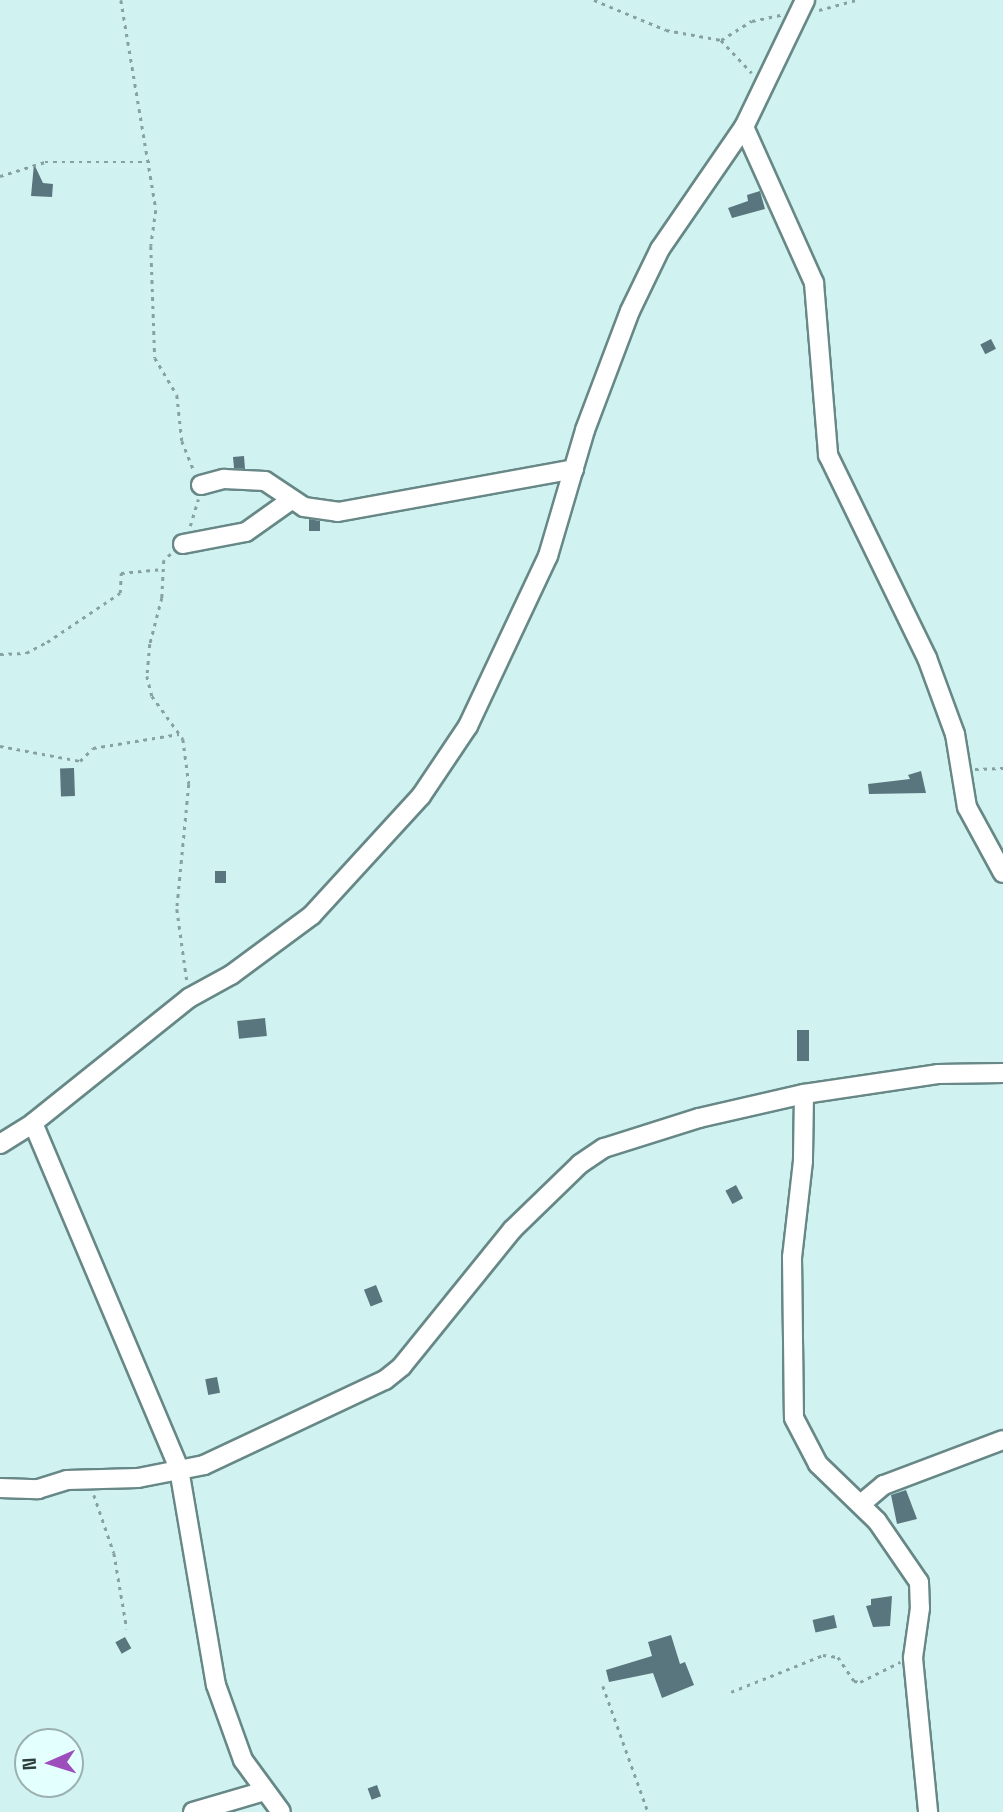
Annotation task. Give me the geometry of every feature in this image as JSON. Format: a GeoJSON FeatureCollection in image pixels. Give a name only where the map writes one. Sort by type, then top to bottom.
{"type":"FeatureCollection","features":[{"type":"Feature","properties":{"kind":"street"},"geometry":{"type":"LineString","coordinates":[[0,1144],[33,1123],[189,998],[231,975],[312,915],[421,796],[467,726],[510,642],[552,544],[606,371],[660,249],[744,127],[805,0]]}},
{"type":"Feature","properties":{"kind":"street"},"geometry":{"type":"LineString","coordinates":[[744,127],[814,283],[828,455],[927,658],[937,693],[949,713],[967,807],[1003,873]]}},
{"type":"Feature","properties":{"kind":"street"},"geometry":{"type":"LineString","coordinates":[[201,485],[247,478],[265,481],[304,507],[338,512],[574,469]]}},
{"type":"Feature","properties":{"kind":"street"},"geometry":{"type":"LineString","coordinates":[[183,544],[246,531],[292,500]]}},
{"type":"Feature","properties":{"kind":"street"},"geometry":{"type":"LineString","coordinates":[[0,1488],[38,1489],[87,1479],[138,1478],[204,1465],[266,1439],[385,1380],[402,1366],[512,1230],[580,1164],[604,1148],[699,1118],[804,1094],[938,1074],[1003,1073]]}},
{"type":"Feature","properties":{"kind":"street"},"geometry":{"type":"LineString","coordinates":[[804,1094],[803,1161],[792,1256],[794,1418],[818,1464],[861,1504],[919,1582],[920,1608],[913,1658],[928,1812]]}},
{"type":"Feature","properties":{"kind":"street"},"geometry":{"type":"LineString","coordinates":[[33,1123],[179,1469],[216,1685],[243,1760],[281,1812]]}},
{"type":"Feature","properties":{"kind":"street"},"geometry":{"type":"LineString","coordinates":[[861,1504],[884,1485],[1003,1440]]}},
{"type":"Feature","properties":{"kind":"street"},"geometry":{"type":"LineString","coordinates":[[193,1812],[265,1791]]}},
{"type":"Feature","properties":{"kind":"path"},"geometry":{"type":"LineString","coordinates":[[121,0],[151,162],[156,211],[152,246],[155,358],[177,395],[182,441],[201,485],[183,544],[164,560],[148,676],[152,696],[179,734],[188,784],[177,909],[189,998]]}},
{"type":"Feature","properties":{"kind":"path"},"geometry":{"type":"LineString","coordinates":[[594,0],[666,30],[721,40],[763,85]]}},
{"type":"Feature","properties":{"kind":"path"},"geometry":{"type":"LineString","coordinates":[[0,176],[45,162],[151,162]]}},
{"type":"Feature","properties":{"kind":"path"},"geometry":{"type":"LineString","coordinates":[[0,654],[26,653],[47,642],[120,593],[121,573],[163,569]]}},
{"type":"Feature","properties":{"kind":"path"},"geometry":{"type":"LineString","coordinates":[[0,746],[80,761],[93,748],[179,734]]}},
{"type":"Feature","properties":{"kind":"path"},"geometry":{"type":"LineString","coordinates":[[960,770],[1003,768]]}},
{"type":"Feature","properties":{"kind":"path"},"geometry":{"type":"LineString","coordinates":[[87,1479],[114,1553],[127,1629]]}},
{"type":"Feature","properties":{"kind":"path"},"geometry":{"type":"LineString","coordinates":[[732,1692],[823,1655],[838,1657],[852,1679],[860,1682],[884,1667],[913,1658]]}},
{"type":"Feature","properties":{"kind":"path"},"geometry":{"type":"LineString","coordinates":[[603,1686],[648,1812]]}},
{"type":"Feature","properties":{"kind":"building"},"geometry":{"type":"Polygon","coordinates":[[[34,164],[43,183],[53,184],[52,197],[31,196],[34,164]]]}},
{"type":"Feature","properties":{"kind":"building"},"geometry":{"type":"Polygon","coordinates":[[[760,191],[765,209],[732,218],[728,208],[748,201],[747,195],[760,191]]]}},
{"type":"Feature","properties":{"kind":"building"},"geometry":{"type":"Polygon","coordinates":[[[991,339],[996,349],[985,354],[980,344],[991,339]]]}},
{"type":"Feature","properties":{"kind":"building"},"geometry":{"type":"Polygon","coordinates":[[[244,456],[245,469],[234,468],[233,457],[244,456]]]}},
{"type":"Feature","properties":{"kind":"building"},"geometry":{"type":"Polygon","coordinates":[[[309,519],[320,521],[320,531],[309,531],[309,519]]]}},
{"type":"Feature","properties":{"kind":"building"},"geometry":{"type":"Polygon","coordinates":[[[60,768],[74,768],[75,796],[61,796],[60,768]]]}},
{"type":"Feature","properties":{"kind":"building"},"geometry":{"type":"Polygon","coordinates":[[[921,771],[926,793],[869,794],[868,784],[910,779],[908,775],[921,771]]]}},
{"type":"Feature","properties":{"kind":"building"},"geometry":{"type":"Polygon","coordinates":[[[215,871],[226,871],[226,883],[215,883],[215,871]]]}},
{"type":"Feature","properties":{"kind":"building"},"geometry":{"type":"Polygon","coordinates":[[[265,1018],[267,1036],[239,1039],[237,1021],[265,1018]]]}},
{"type":"Feature","properties":{"kind":"building"},"geometry":{"type":"Polygon","coordinates":[[[797,1030],[809,1030],[809,1061],[797,1061],[797,1030]]]}},
{"type":"Feature","properties":{"kind":"building"},"geometry":{"type":"Polygon","coordinates":[[[736,1185],[743,1198],[732,1204],[725,1191],[736,1185]]]}},
{"type":"Feature","properties":{"kind":"building"},"geometry":{"type":"Polygon","coordinates":[[[376,1285],[383,1302],[371,1307],[364,1290],[376,1285]]]}},
{"type":"Feature","properties":{"kind":"building"},"geometry":{"type":"Polygon","coordinates":[[[217,1377],[220,1393],[208,1395],[205,1379],[217,1377]]]}},
{"type":"Feature","properties":{"kind":"building"},"geometry":{"type":"Polygon","coordinates":[[[906,1490],[917,1519],[897,1524],[891,1495],[906,1490]]]}},
{"type":"Feature","properties":{"kind":"building"},"geometry":{"type":"Polygon","coordinates":[[[892,1596],[890,1626],[873,1627],[866,1606],[871,1605],[871,1599],[892,1596]]]}},
{"type":"Feature","properties":{"kind":"building"},"geometry":{"type":"Polygon","coordinates":[[[834,1615],[837,1628],[815,1633],[813,1620],[834,1615]]]}},
{"type":"Feature","properties":{"kind":"building"},"geometry":{"type":"Polygon","coordinates":[[[671,1635],[680,1664],[685,1662],[694,1685],[662,1698],[653,1673],[609,1682],[606,1670],[652,1656],[648,1642],[671,1635]]]}},
{"type":"Feature","properties":{"kind":"building"},"geometry":{"type":"Polygon","coordinates":[[[125,1637],[131,1648],[122,1654],[115,1642],[125,1637]]]}},
{"type":"Feature","properties":{"kind":"building"},"geometry":{"type":"Polygon","coordinates":[[[377,1785],[381,1796],[372,1800],[368,1788],[377,1785]]]}}]}
